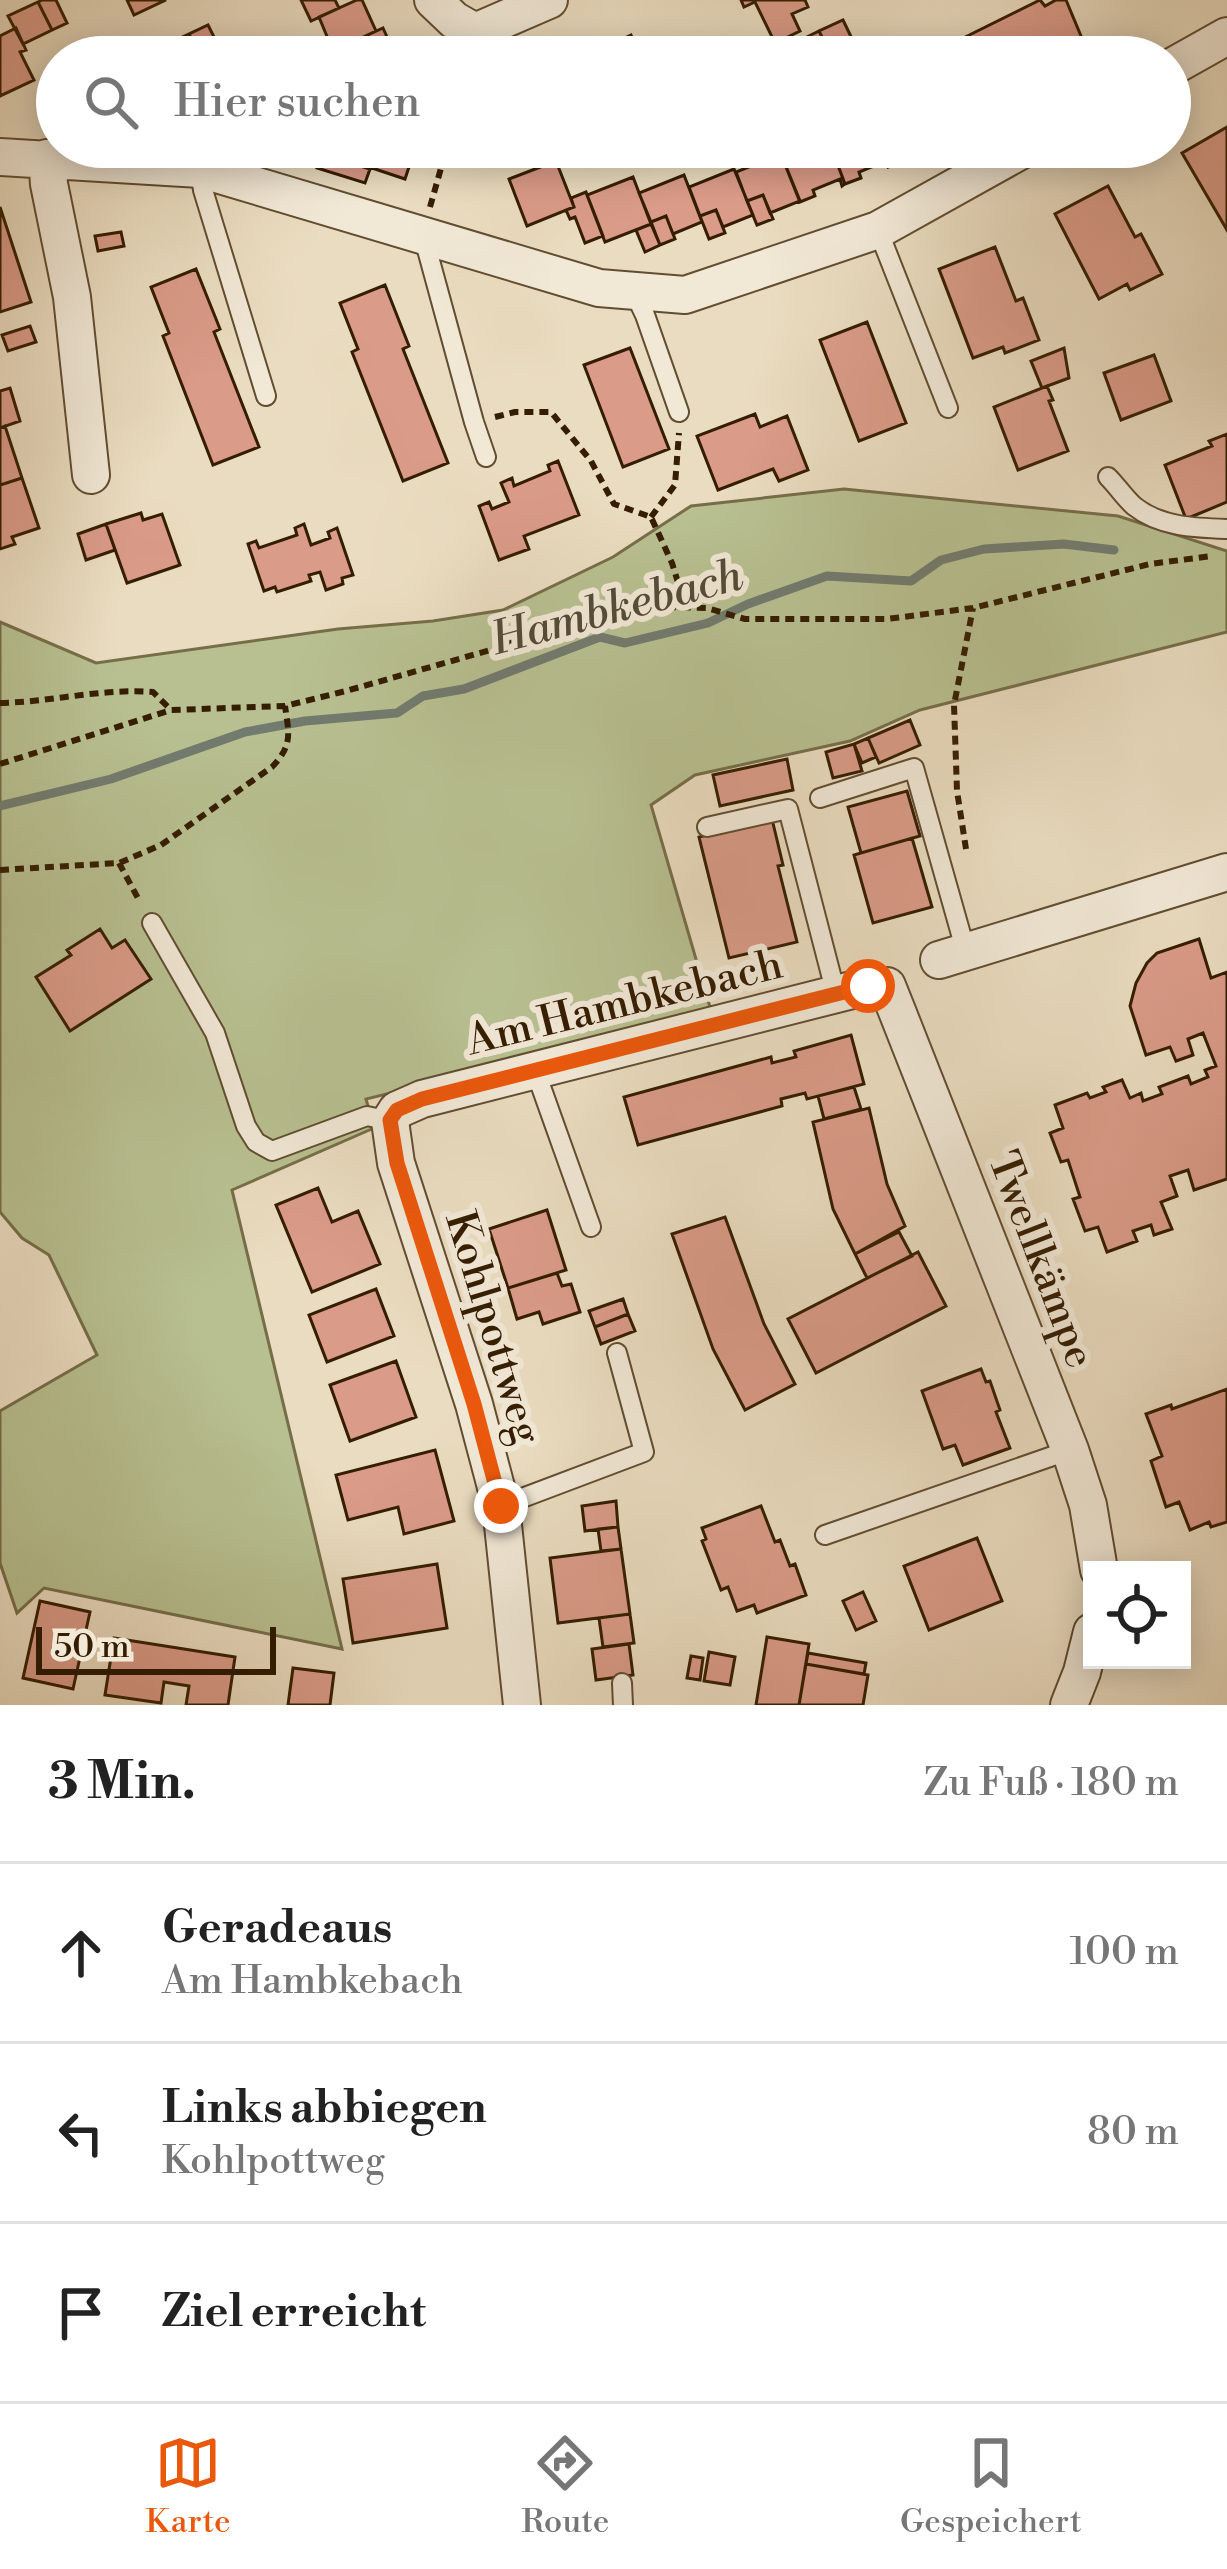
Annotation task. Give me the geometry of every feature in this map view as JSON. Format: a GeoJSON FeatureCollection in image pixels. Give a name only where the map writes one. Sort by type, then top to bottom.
{"type":"FeatureCollection","features":[{"type":"Feature","properties":{"kind":"street"},"geometry":{"type":"LineString","coordinates":[[433,0],[476,32],[549,0]]}},
{"type":"Feature","properties":{"kind":"street"},"geometry":{"type":"LineString","coordinates":[[1191,56],[1227,36]]}},
{"type":"Feature","properties":{"kind":"street"},"geometry":{"type":"LineString","coordinates":[[0,158],[36,158]]}},
{"type":"Feature","properties":{"kind":"street"},"geometry":{"type":"LineString","coordinates":[[48,168],[72,297],[91,475]]}},
{"type":"Feature","properties":{"kind":"street"},"geometry":{"type":"LineString","coordinates":[[186,168],[599,288],[685,295],[878,230],[989,168]]}},
{"type":"Feature","properties":{"kind":"street"},"geometry":{"type":"LineString","coordinates":[[952,956],[1227,872]]}},
{"type":"Feature","properties":{"kind":"street","name":"Am Hambkebach"},"geometry":{"type":"LineString","coordinates":[[390,1120],[397,1110],[422,1099],[868,986],[887,986]]}},
{"type":"Feature","properties":{"kind":"street","name":"Twellkämpe"},"geometry":{"type":"LineString","coordinates":[[887,986],[1070,1450],[1088,1505],[1097,1561]]}},
{"type":"Feature","properties":{"kind":"street","name":"Kohlpottweg"},"geometry":{"type":"LineString","coordinates":[[390,1120],[397,1163],[474,1404],[501,1506],[522,1705]]}},
{"type":"Feature","properties":{"kind":"street"},"geometry":{"type":"LineString","coordinates":[[1070,1705],[1083,1668]]}},
{"type":"Feature","properties":{"kind":"lane"},"geometry":{"type":"LineString","coordinates":[[200,169],[266,396]]}},
{"type":"Feature","properties":{"kind":"lane"},"geometry":{"type":"LineString","coordinates":[[878,230],[948,408]]}},
{"type":"Feature","properties":{"kind":"lane"},"geometry":{"type":"LineString","coordinates":[[422,235],[486,457]]}},
{"type":"Feature","properties":{"kind":"lane"},"geometry":{"type":"LineString","coordinates":[[634,292],[680,412]]}},
{"type":"Feature","properties":{"kind":"lane"},"geometry":{"type":"LineString","coordinates":[[1108,477],[1135,507],[1159,520],[1227,529]]}},
{"type":"Feature","properties":{"kind":"lane"},"geometry":{"type":"LineString","coordinates":[[820,799],[914,768],[952,956]]}},
{"type":"Feature","properties":{"kind":"lane"},"geometry":{"type":"LineString","coordinates":[[707,827],[788,809],[836,994]]}},
{"type":"Feature","properties":{"kind":"lane"},"geometry":{"type":"LineString","coordinates":[[152,923],[215,1033],[246,1126],[256,1142],[272,1151],[367,1116],[390,1120]]}},
{"type":"Feature","properties":{"kind":"lane"},"geometry":{"type":"LineString","coordinates":[[535,1070],[590,1227]]}},
{"type":"Feature","properties":{"kind":"lane"},"geometry":{"type":"LineString","coordinates":[[501,1506],[644,1452],[617,1352]]}},
{"type":"Feature","properties":{"kind":"lane"},"geometry":{"type":"LineString","coordinates":[[825,1535],[1070,1450]]}},
{"type":"Feature","properties":{"kind":"lane"},"geometry":{"type":"LineString","coordinates":[[622,1683],[623,1705]]}},
{"type":"Feature","properties":{"kind":"path"},"geometry":{"type":"LineString","coordinates":[[422,235],[441,168]]}},
{"type":"Feature","properties":{"kind":"path"},"geometry":{"type":"LineString","coordinates":[[474,422],[514,412],[551,412],[591,461],[614,503],[651,518],[685,605]]}},
{"type":"Feature","properties":{"kind":"path"},"geometry":{"type":"LineString","coordinates":[[651,518],[675,485],[680,412]]}},
{"type":"Feature","properties":{"kind":"path"},"geometry":{"type":"LineString","coordinates":[[0,764],[171,710],[285,706],[501,647],[567,620],[631,606],[685,605],[745,619],[887,619],[973,608],[1150,564],[1227,554]]}},
{"type":"Feature","properties":{"kind":"path"},"geometry":{"type":"LineString","coordinates":[[966,853],[957,790],[954,705],[973,608]]}},
{"type":"Feature","properties":{"kind":"path"},"geometry":{"type":"LineString","coordinates":[[0,703],[126,690],[153,692],[171,710]]}},
{"type":"Feature","properties":{"kind":"path"},"geometry":{"type":"LineString","coordinates":[[0,870],[119,863],[161,845],[284,754],[289,736],[285,706]]}},
{"type":"Feature","properties":{"kind":"path"},"geometry":{"type":"LineString","coordinates":[[119,863],[152,923]]}},
{"type":"Feature","properties":{"kind":"green space"},"geometry":{"type":"Polygon","coordinates":[[[844,489],[1118,516],[1227,551],[1227,632],[920,710],[850,741],[695,775],[651,805],[712,1014],[366,1099],[374,1128],[232,1190],[342,1649],[44,1588],[17,1613],[0,1563],[0,1411],[97,1355],[49,1255],[22,1238],[0,1212],[0,622],[96,663],[503,610],[613,557],[691,506],[844,489]]]}},
{"type":"Feature","properties":{"kind":"building"},"geometry":{"type":"Polygon","coordinates":[[[56,0],[67,23],[52,30],[38,2],[56,0]]]}},
{"type":"Feature","properties":{"kind":"building"},"geometry":{"type":"Polygon","coordinates":[[[127,0],[166,0],[134,15],[127,0]]]}},
{"type":"Feature","properties":{"kind":"building"},"geometry":{"type":"Polygon","coordinates":[[[301,0],[335,0],[339,8],[311,21],[301,0]]]}},
{"type":"Feature","properties":{"kind":"building"},"geometry":{"type":"Polygon","coordinates":[[[362,0],[376,31],[365,36],[327,36],[319,17],[362,0]]]}},
{"type":"Feature","properties":{"kind":"building"},"geometry":{"type":"Polygon","coordinates":[[[741,0],[805,0],[808,7],[792,14],[800,31],[772,36],[755,2],[744,7],[741,0]]]}},
{"type":"Feature","properties":{"kind":"building"},"geometry":{"type":"Polygon","coordinates":[[[1040,0],[1045,6],[1066,0],[1081,36],[967,36],[1040,0]]]}},
{"type":"Feature","properties":{"kind":"building"},"geometry":{"type":"Polygon","coordinates":[[[38,2],[52,30],[23,44],[8,16],[38,2]]]}},
{"type":"Feature","properties":{"kind":"building"},"geometry":{"type":"Polygon","coordinates":[[[843,20],[851,36],[822,36],[819,31],[843,20]]]}},
{"type":"Feature","properties":{"kind":"building"},"geometry":{"type":"Polygon","coordinates":[[[208,25],[214,36],[190,36],[208,25]]]}},
{"type":"Feature","properties":{"kind":"building"},"geometry":{"type":"Polygon","coordinates":[[[16,28],[26,50],[20,52],[34,80],[0,96],[0,36],[16,28]]]}},
{"type":"Feature","properties":{"kind":"building"},"geometry":{"type":"Polygon","coordinates":[[[1227,127],[1227,230],[1191,168],[1191,148],[1227,127]]]}},
{"type":"Feature","properties":{"kind":"building"},"geometry":{"type":"Polygon","coordinates":[[[317,168],[370,169],[365,183],[317,168]]]}},
{"type":"Feature","properties":{"kind":"building"},"geometry":{"type":"Polygon","coordinates":[[[372,168],[409,168],[405,179],[372,168]]]}},
{"type":"Feature","properties":{"kind":"building"},"geometry":{"type":"Polygon","coordinates":[[[538,168],[559,168],[574,207],[527,226],[509,179],[538,168]]]}},
{"type":"Feature","properties":{"kind":"building"},"geometry":{"type":"Polygon","coordinates":[[[786,168],[839,168],[845,184],[840,179],[813,190],[815,196],[800,202],[786,168]]]}},
{"type":"Feature","properties":{"kind":"building"},"geometry":{"type":"Polygon","coordinates":[[[787,168],[800,201],[770,213],[763,195],[747,201],[736,172],[787,168]]]}},
{"type":"Feature","properties":{"kind":"building"},"geometry":{"type":"Polygon","coordinates":[[[839,168],[869,168],[859,172],[861,178],[845,184],[839,168]]]}},
{"type":"Feature","properties":{"kind":"building"},"geometry":{"type":"Polygon","coordinates":[[[734,169],[753,215],[723,227],[716,210],[700,216],[689,187],[734,169]]]}},
{"type":"Feature","properties":{"kind":"building"},"geometry":{"type":"Polygon","coordinates":[[[684,175],[702,222],[673,234],[666,216],[651,222],[639,193],[684,175]]]}},
{"type":"Feature","properties":{"kind":"building"},"geometry":{"type":"Polygon","coordinates":[[[633,177],[651,224],[605,242],[587,195],[633,177]]]}},
{"type":"Feature","properties":{"kind":"building"},"geometry":{"type":"Polygon","coordinates":[[[1108,186],[1135,237],[1141,234],[1162,274],[1130,290],[1127,284],[1099,299],[1055,214],[1108,186]]]}},
{"type":"Feature","properties":{"kind":"building"},"geometry":{"type":"Polygon","coordinates":[[[586,192],[603,236],[585,243],[575,217],[570,219],[566,210],[574,207],[571,198],[586,192]]]}},
{"type":"Feature","properties":{"kind":"building"},"geometry":{"type":"Polygon","coordinates":[[[763,195],[773,219],[757,225],[747,201],[763,195]]]}},
{"type":"Feature","properties":{"kind":"building"},"geometry":{"type":"Polygon","coordinates":[[[0,207],[31,302],[0,312],[0,207]]]}},
{"type":"Feature","properties":{"kind":"building"},"geometry":{"type":"Polygon","coordinates":[[[716,210],[725,233],[709,239],[700,216],[716,210]]]}},
{"type":"Feature","properties":{"kind":"building"},"geometry":{"type":"Polygon","coordinates":[[[666,216],[675,239],[660,245],[651,222],[666,216]]]}},
{"type":"Feature","properties":{"kind":"building"},"geometry":{"type":"Polygon","coordinates":[[[651,224],[660,245],[645,252],[636,230],[651,224]]]}},
{"type":"Feature","properties":{"kind":"building"},"geometry":{"type":"Polygon","coordinates":[[[121,232],[124,246],[98,251],[95,236],[121,232]]]}},
{"type":"Feature","properties":{"kind":"building"},"geometry":{"type":"Polygon","coordinates":[[[995,247],[1016,301],[1023,298],[1039,340],[973,358],[939,269],[995,247]]]}},
{"type":"Feature","properties":{"kind":"building"},"geometry":{"type":"Polygon","coordinates":[[[196,269],[220,329],[214,332],[259,447],[213,465],[163,336],[169,333],[151,287],[196,269]]]}},
{"type":"Feature","properties":{"kind":"building"},"geometry":{"type":"Polygon","coordinates":[[[385,285],[409,346],[403,349],[448,463],[403,481],[352,352],[358,349],[340,303],[385,285]]]}},
{"type":"Feature","properties":{"kind":"building"},"geometry":{"type":"Polygon","coordinates":[[[867,322],[906,423],[859,441],[820,340],[867,322]]]}},
{"type":"Feature","properties":{"kind":"building"},"geometry":{"type":"Polygon","coordinates":[[[30,326],[36,342],[8,351],[2,335],[30,326]]]}},
{"type":"Feature","properties":{"kind":"building"},"geometry":{"type":"Polygon","coordinates":[[[630,348],[669,449],[623,467],[584,365],[630,348]]]}},
{"type":"Feature","properties":{"kind":"building"},"geometry":{"type":"Polygon","coordinates":[[[1064,348],[1069,378],[1042,388],[1031,361],[1064,348]]]}},
{"type":"Feature","properties":{"kind":"building"},"geometry":{"type":"Polygon","coordinates":[[[1154,355],[1171,401],[1121,420],[1104,373],[1154,355]]]}},
{"type":"Feature","properties":{"kind":"building"},"geometry":{"type":"Polygon","coordinates":[[[1047,386],[1068,451],[1018,470],[994,407],[1047,386]]]}},
{"type":"Feature","properties":{"kind":"building"},"geometry":{"type":"Polygon","coordinates":[[[10,388],[20,421],[0,428],[0,391],[10,388]]]}},
{"type":"Feature","properties":{"kind":"building"},"geometry":{"type":"Polygon","coordinates":[[[755,414],[760,427],[787,416],[808,470],[779,481],[773,469],[718,490],[697,436],[755,414]]]}},
{"type":"Feature","properties":{"kind":"building"},"geometry":{"type":"Polygon","coordinates":[[[5,426],[22,478],[0,485],[0,428],[5,426]]]}},
{"type":"Feature","properties":{"kind":"building"},"geometry":{"type":"Polygon","coordinates":[[[1227,434],[1227,502],[1186,519],[1165,465],[1212,446],[1209,441],[1227,434]]]}},
{"type":"Feature","properties":{"kind":"building"},"geometry":{"type":"Polygon","coordinates":[[[558,461],[579,515],[524,536],[529,549],[499,560],[479,506],[489,502],[492,509],[509,502],[501,483],[512,478],[514,486],[550,471],[548,465],[558,461]]]}},
{"type":"Feature","properties":{"kind":"building"},"geometry":{"type":"Polygon","coordinates":[[[22,478],[39,528],[12,537],[15,544],[0,549],[0,485],[22,478]]]}},
{"type":"Feature","properties":{"kind":"building"},"geometry":{"type":"Polygon","coordinates":[[[141,513],[143,520],[162,514],[180,565],[127,583],[106,524],[141,513]]]}},
{"type":"Feature","properties":{"kind":"building"},"geometry":{"type":"Polygon","coordinates":[[[106,524],[115,550],[86,560],[78,534],[106,524]]]}},
{"type":"Feature","properties":{"kind":"building"},"geometry":{"type":"Polygon","coordinates":[[[304,524],[311,545],[330,538],[328,532],[337,528],[353,575],[326,590],[320,572],[309,575],[311,581],[277,592],[275,587],[264,591],[248,544],[256,541],[259,548],[297,535],[295,528],[304,524]]]}},
{"type":"Feature","properties":{"kind":"building"},"geometry":{"type":"Polygon","coordinates":[[[910,720],[920,745],[879,763],[868,738],[910,720]]]}},
{"type":"Feature","properties":{"kind":"building"},"geometry":{"type":"Polygon","coordinates":[[[868,738],[876,757],[862,763],[854,744],[868,738]]]}},
{"type":"Feature","properties":{"kind":"building"},"geometry":{"type":"Polygon","coordinates":[[[854,744],[862,771],[833,778],[826,752],[854,744]]]}},
{"type":"Feature","properties":{"kind":"building"},"geometry":{"type":"Polygon","coordinates":[[[787,759],[793,790],[720,806],[713,775],[787,759]]]}},
{"type":"Feature","properties":{"kind":"building"},"geometry":{"type":"Polygon","coordinates":[[[907,791],[920,836],[861,853],[848,807],[907,791]]]}},
{"type":"Feature","properties":{"kind":"building"},"geometry":{"type":"Polygon","coordinates":[[[772,819],[797,942],[729,958],[699,837],[772,819]]]}},
{"type":"Feature","properties":{"kind":"building"},"geometry":{"type":"Polygon","coordinates":[[[912,838],[932,907],[873,923],[854,855],[912,838]]]}},
{"type":"Feature","properties":{"kind":"building"},"geometry":{"type":"Polygon","coordinates":[[[100,929],[112,948],[125,940],[151,979],[70,1031],[36,977],[100,929]]]}},
{"type":"Feature","properties":{"kind":"building"},"geometry":{"type":"Polygon","coordinates":[[[1199,939],[1211,978],[1227,972],[1227,1179],[1194,1190],[1188,1170],[1170,1176],[1177,1196],[1161,1202],[1172,1229],[1154,1235],[1151,1225],[1133,1231],[1137,1241],[1107,1252],[1098,1227],[1085,1231],[1073,1199],[1080,1197],[1068,1160],[1061,1162],[1050,1133],[1063,1128],[1055,1105],[1087,1093],[1090,1098],[1122,1080],[1130,1098],[1141,1093],[1143,1101],[1162,1094],[1159,1087],[1188,1076],[1191,1084],[1208,1077],[1205,1070],[1216,1066],[1203,1033],[1188,1039],[1193,1055],[1176,1061],[1170,1047],[1146,1055],[1130,1006],[1136,983],[1157,953],[1199,939]]]}},
{"type":"Feature","properties":{"kind":"building"},"geometry":{"type":"Polygon","coordinates":[[[851,1035],[864,1084],[807,1099],[805,1093],[781,1099],[782,1106],[638,1145],[624,1097],[771,1057],[772,1063],[796,1057],[794,1051],[851,1035]]]}},
{"type":"Feature","properties":{"kind":"building"},"geometry":{"type":"Polygon","coordinates":[[[854,1087],[861,1109],[824,1119],[818,1096],[854,1087]]]}},
{"type":"Feature","properties":{"kind":"building"},"geometry":{"type":"Polygon","coordinates":[[[869,1108],[887,1184],[905,1226],[855,1254],[833,1209],[813,1122],[869,1108]]]}},
{"type":"Feature","properties":{"kind":"building"},"geometry":{"type":"Polygon","coordinates":[[[318,1188],[332,1222],[358,1211],[380,1264],[312,1292],[276,1205],[318,1188]]]}},
{"type":"Feature","properties":{"kind":"building"},"geometry":{"type":"Polygon","coordinates":[[[547,1210],[566,1270],[508,1288],[489,1229],[547,1210]]]}},
{"type":"Feature","properties":{"kind":"building"},"geometry":{"type":"Polygon","coordinates":[[[725,1217],[764,1324],[795,1384],[745,1410],[713,1349],[672,1234],[725,1217]]]}},
{"type":"Feature","properties":{"kind":"building"},"geometry":{"type":"Polygon","coordinates":[[[899,1232],[912,1256],[867,1278],[855,1254],[899,1232]]]}},
{"type":"Feature","properties":{"kind":"building"},"geometry":{"type":"Polygon","coordinates":[[[918,1252],[946,1306],[816,1373],[788,1319],[918,1252]]]}},
{"type":"Feature","properties":{"kind":"building"},"geometry":{"type":"Polygon","coordinates":[[[557,1273],[562,1286],[571,1284],[580,1312],[543,1324],[539,1312],[517,1319],[508,1288],[557,1273]]]}},
{"type":"Feature","properties":{"kind":"building"},"geometry":{"type":"Polygon","coordinates":[[[376,1289],[394,1336],[327,1362],[309,1315],[376,1289]]]}},
{"type":"Feature","properties":{"kind":"building"},"geometry":{"type":"Polygon","coordinates":[[[623,1299],[628,1314],[595,1327],[589,1311],[623,1299]]]}},
{"type":"Feature","properties":{"kind":"building"},"geometry":{"type":"Polygon","coordinates":[[[628,1314],[635,1331],[601,1344],[595,1327],[628,1314]]]}},
{"type":"Feature","properties":{"kind":"building"},"geometry":{"type":"Polygon","coordinates":[[[396,1361],[416,1417],[350,1441],[330,1385],[396,1361]]]}},
{"type":"Feature","properties":{"kind":"building"},"geometry":{"type":"Polygon","coordinates":[[[981,1369],[986,1382],[990,1381],[1010,1448],[963,1465],[955,1445],[943,1449],[922,1391],[981,1369]]]}},
{"type":"Feature","properties":{"kind":"building"},"geometry":{"type":"Polygon","coordinates":[[[1227,1389],[1227,1522],[1211,1527],[1209,1522],[1190,1530],[1179,1502],[1166,1507],[1151,1461],[1162,1456],[1146,1414],[1227,1389]]]}},
{"type":"Feature","properties":{"kind":"building"},"geometry":{"type":"Polygon","coordinates":[[[435,1450],[454,1521],[404,1534],[398,1507],[348,1520],[336,1475],[435,1450]]]}},
{"type":"Feature","properties":{"kind":"building"},"geometry":{"type":"Polygon","coordinates":[[[616,1501],[618,1527],[585,1531],[582,1506],[616,1501]]]}},
{"type":"Feature","properties":{"kind":"building"},"geometry":{"type":"Polygon","coordinates":[[[761,1506],[775,1542],[780,1540],[790,1566],[795,1564],[806,1595],[757,1613],[754,1605],[737,1611],[728,1587],[721,1590],[702,1541],[706,1539],[702,1528],[761,1506]]]}},
{"type":"Feature","properties":{"kind":"building"},"geometry":{"type":"Polygon","coordinates":[[[618,1527],[621,1549],[601,1551],[598,1529],[618,1527]]]}},
{"type":"Feature","properties":{"kind":"building"},"geometry":{"type":"Polygon","coordinates":[[[977,1538],[1002,1601],[929,1630],[904,1566],[977,1538]]]}},
{"type":"Feature","properties":{"kind":"building"},"geometry":{"type":"Polygon","coordinates":[[[621,1549],[630,1614],[558,1623],[550,1558],[621,1549]]]}},
{"type":"Feature","properties":{"kind":"building"},"geometry":{"type":"Polygon","coordinates":[[[437,1564],[447,1628],[353,1643],[343,1579],[437,1564]]]}},
{"type":"Feature","properties":{"kind":"building"},"geometry":{"type":"Polygon","coordinates":[[[863,1592],[876,1621],[856,1630],[843,1601],[863,1592]]]}},
{"type":"Feature","properties":{"kind":"building"},"geometry":{"type":"Polygon","coordinates":[[[40,1601],[90,1612],[73,1689],[23,1678],[40,1601]]]}},
{"type":"Feature","properties":{"kind":"building"},"geometry":{"type":"Polygon","coordinates":[[[630,1614],[634,1643],[603,1647],[599,1618],[630,1614]]]}},
{"type":"Feature","properties":{"kind":"building"},"geometry":{"type":"Polygon","coordinates":[[[767,1637],[809,1644],[799,1705],[756,1705],[767,1637]]]}},
{"type":"Feature","properties":{"kind":"building"},"geometry":{"type":"Polygon","coordinates":[[[114,1638],[235,1657],[228,1705],[186,1705],[189,1686],[164,1682],[161,1703],[105,1695],[114,1638]]]}},
{"type":"Feature","properties":{"kind":"building"},"geometry":{"type":"Polygon","coordinates":[[[629,1644],[633,1675],[596,1680],[592,1649],[629,1644]]]}},
{"type":"Feature","properties":{"kind":"building"},"geometry":{"type":"Polygon","coordinates":[[[709,1652],[735,1657],[730,1685],[704,1681],[709,1652]]]}},
{"type":"Feature","properties":{"kind":"building"},"geometry":{"type":"Polygon","coordinates":[[[808,1653],[866,1663],[864,1674],[806,1664],[808,1653]]]}},
{"type":"Feature","properties":{"kind":"building"},"geometry":{"type":"Polygon","coordinates":[[[691,1656],[703,1658],[700,1680],[687,1678],[691,1656]]]}},
{"type":"Feature","properties":{"kind":"building"},"geometry":{"type":"Polygon","coordinates":[[[806,1664],[868,1675],[863,1705],[799,1705],[806,1664]]]}},
{"type":"Feature","properties":{"kind":"building"},"geometry":{"type":"Polygon","coordinates":[[[293,1668],[334,1673],[330,1705],[288,1705],[293,1668]]]}},
{"type":"Feature","properties":{"kind":"waterway","name":"Hambkebach"},"geometry":{"type":"LineString","coordinates":[[0,806],[111,779],[245,732],[397,713],[423,696],[464,689],[600,637],[625,643],[708,623],[827,576],[911,581],[941,560],[984,549],[1064,544],[1114,550]]}},
{"type":"Feature","properties":{"kind":"route"},"geometry":{"type":"LineString","coordinates":[[501,1506],[474,1404],[397,1163],[390,1120],[397,1110],[422,1099],[868,986]]}}]}
